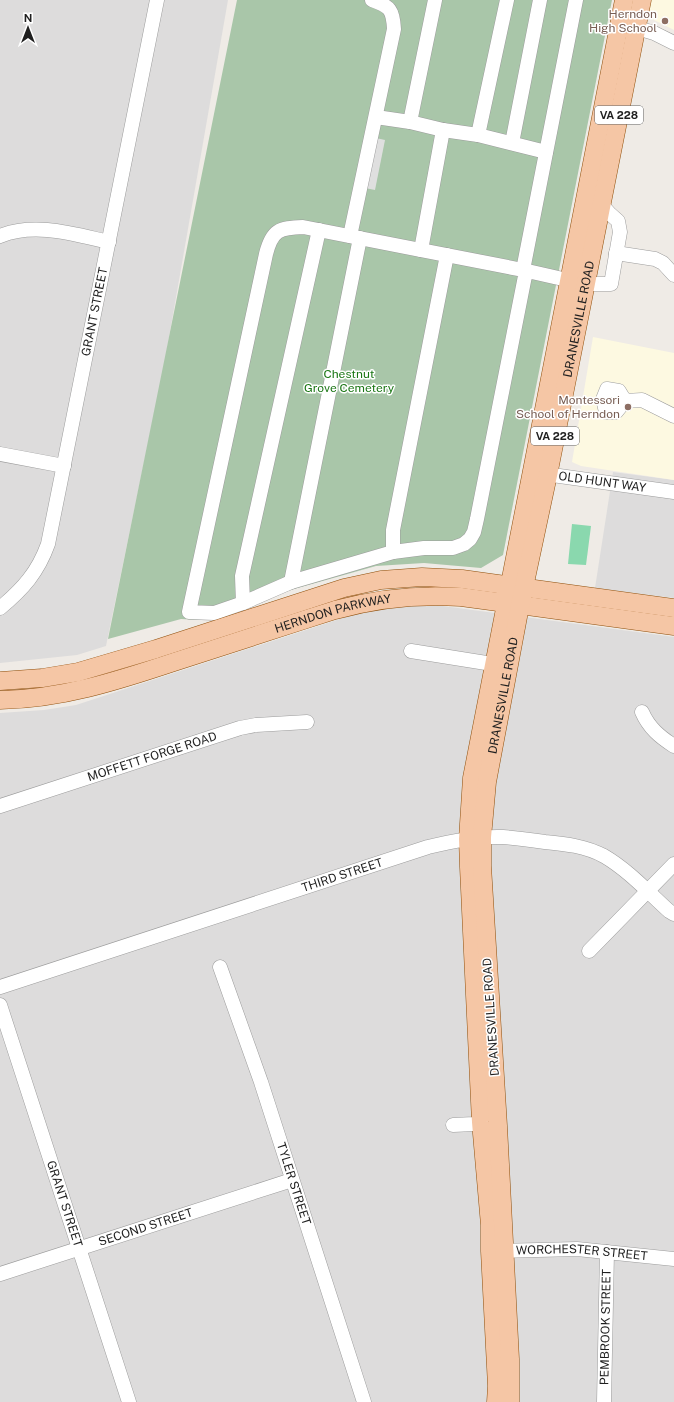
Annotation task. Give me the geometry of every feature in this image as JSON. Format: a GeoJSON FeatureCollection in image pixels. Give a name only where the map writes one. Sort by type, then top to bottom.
{"type":"FeatureCollection","features":[{"type":"Feature","properties":{"kind":"main road","name":"DRANESVILLE ROAD"},"geometry":{"type":"LineString","coordinates":[[510,1402],[510,1359],[497,1250],[490,1225],[481,1122],[475,838],[487,782],[501,666],[577,283],[624,0]]}},
{"type":"Feature","properties":{"kind":"main road","name":"DRANESVILLE ROAD"},"geometry":{"type":"LineString","coordinates":[[577,283],[601,204],[642,0]]}},
{"type":"Feature","properties":{"kind":"main road","name":"HERNDON PARKWAY"},"geometry":{"type":"LineString","coordinates":[[0,681],[42,678],[78,672],[344,588],[381,580],[442,577],[674,608]]}},
{"type":"Feature","properties":{"kind":"main road","name":"HERNDON PARKWAY"},"geometry":{"type":"LineString","coordinates":[[0,700],[29,699],[50,696],[108,683],[335,610],[371,601],[392,598],[442,596],[674,626]]}},
{"type":"Feature","properties":{"kind":"main road","name":"DRANESVILLE ROAD"},"geometry":{"type":"LineString","coordinates":[[475,838],[482,874],[498,1126],[496,1402]]}},
{"type":"Feature","properties":{"kind":"street","name":"GRANT STREET"},"geometry":{"type":"LineString","coordinates":[[0,608],[26,584],[36,571],[48,544],[157,0]]}},
{"type":"Feature","properties":{"kind":"street"},"geometry":{"type":"LineString","coordinates":[[291,582],[376,117],[394,29],[393,14],[384,4],[372,0]]}},
{"type":"Feature","properties":{"kind":"street"},"geometry":{"type":"LineString","coordinates":[[410,122],[435,0]]}},
{"type":"Feature","properties":{"kind":"street"},"geometry":{"type":"LineString","coordinates":[[478,135],[507,0]]}},
{"type":"Feature","properties":{"kind":"street"},"geometry":{"type":"LineString","coordinates":[[512,143],[540,0]]}},
{"type":"Feature","properties":{"kind":"street"},"geometry":{"type":"LineString","coordinates":[[576,0],[546,152],[525,271],[474,532],[470,539],[464,544],[453,548],[424,548],[393,552],[291,582],[214,613],[189,612],[270,240],[277,232],[290,227],[303,227],[447,255],[525,271],[577,283],[611,284],[620,232],[618,221],[601,204]]}},
{"type":"Feature","properties":{"kind":"street"},"geometry":{"type":"LineString","coordinates":[[619,24],[637,27],[674,43]]}},
{"type":"Feature","properties":{"kind":"street"},"geometry":{"type":"LineString","coordinates":[[376,117],[478,135],[546,152]]}},
{"type":"Feature","properties":{"kind":"street"},"geometry":{"type":"LineString","coordinates":[[421,250],[443,130]]}},
{"type":"Feature","properties":{"kind":"street"},"geometry":{"type":"LineString","coordinates":[[0,236],[22,230],[39,229],[109,242]]}},
{"type":"Feature","properties":{"kind":"street"},"geometry":{"type":"LineString","coordinates":[[242,603],[242,576],[320,230]]}},
{"type":"Feature","properties":{"kind":"street"},"geometry":{"type":"LineString","coordinates":[[616,253],[655,259],[663,263],[674,275]]}},
{"type":"Feature","properties":{"kind":"street"},"geometry":{"type":"LineString","coordinates":[[393,552],[393,530],[447,255]]}},
{"type":"Feature","properties":{"kind":"street"},"geometry":{"type":"LineString","coordinates":[[625,401],[642,400],[674,416]]}},
{"type":"Feature","properties":{"kind":"street"},"geometry":{"type":"LineString","coordinates":[[0,454],[64,466]]}},
{"type":"Feature","properties":{"kind":"street","name":"OLD HUNT WAY"},"geometry":{"type":"LineString","coordinates":[[540,474],[674,492]]}},
{"type":"Feature","properties":{"kind":"street"},"geometry":{"type":"LineString","coordinates":[[410,651],[501,666]]}},
{"type":"Feature","properties":{"kind":"street"},"geometry":{"type":"LineString","coordinates":[[642,712],[652,730],[674,746]]}},
{"type":"Feature","properties":{"kind":"street","name":"MOFFETT FORGE ROAD"},"geometry":{"type":"LineString","coordinates":[[0,806],[240,728],[256,725],[307,722]]}},
{"type":"Feature","properties":{"kind":"street","name":"THIRD STREET"},"geometry":{"type":"LineString","coordinates":[[0,987],[428,847],[475,838],[503,837],[572,844],[589,849],[618,865],[647,892],[674,914]]}},
{"type":"Feature","properties":{"kind":"street"},"geometry":{"type":"LineString","coordinates":[[589,951],[674,864]]}},
{"type":"Feature","properties":{"kind":"street","name":"TYLER STREET"},"geometry":{"type":"LineString","coordinates":[[220,967],[254,1060],[364,1402]]}},
{"type":"Feature","properties":{"kind":"street","name":"GRANT STREET"},"geometry":{"type":"LineString","coordinates":[[0,1005],[129,1402]]}},
{"type":"Feature","properties":{"kind":"street"},"geometry":{"type":"LineString","coordinates":[[453,1126],[481,1122]]}},
{"type":"Feature","properties":{"kind":"street","name":"SECOND STREET"},"geometry":{"type":"LineString","coordinates":[[0,1274],[292,1180]]}},
{"type":"Feature","properties":{"kind":"street","name":"WORCHESTER STREET"},"geometry":{"type":"LineString","coordinates":[[497,1250],[577,1249],[674,1259]]}},
{"type":"Feature","properties":{"kind":"street","name":"PEMBROOK STREET"},"geometry":{"type":"LineString","coordinates":[[604,1402],[607,1252]]}},
{"type":"Feature","properties":{"kind":"shaded area"},"geometry":{"type":"Polygon","coordinates":[[[0,0],[228,0],[164,366],[106,646],[77,655],[0,663],[0,0]]]}},
{"type":"Feature","properties":{"kind":"shaded area","name":"Herndon High School"},"geometry":{"type":"Polygon","coordinates":[[[642,0],[674,0],[674,30],[640,13],[642,0]]]}},
{"type":"Feature","properties":{"kind":"shaded area"},"geometry":{"type":"Polygon","coordinates":[[[376,138],[385,140],[375,190],[365,188],[376,138]]]}},
{"type":"Feature","properties":{"kind":"shaded area","name":"Montessori School of Herndon"},"geometry":{"type":"Polygon","coordinates":[[[593,337],[674,353],[674,480],[581,466],[572,462],[593,337]]]}},
{"type":"Feature","properties":{"kind":"shaded area"},"geometry":{"type":"Polygon","coordinates":[[[613,472],[674,480],[674,598],[595,588],[613,472]]]}},
{"type":"Feature","properties":{"kind":"shaded area"},"geometry":{"type":"Polygon","coordinates":[[[419,605],[443,606],[674,637],[674,1402],[0,1402],[0,713],[44,710],[76,705],[349,616],[390,607],[419,605]]]}},
{"type":"Feature","properties":{"kind":"green space","name":"Chestnut Grove Cemetery"},"geometry":{"type":"Polygon","coordinates":[[[237,0],[612,0],[503,555],[481,568],[424,563],[376,566],[294,589],[201,620],[181,619],[108,639],[237,0]]]}},
{"type":"Feature","properties":{"kind":"green space"},"geometry":{"type":"Polygon","coordinates":[[[572,524],[591,526],[586,565],[568,564],[572,524]]]}},
{"type":"Feature","properties":{"kind":"place","name":"Herndon High School"},"geometry":{"type":"Point","coordinates":[665,21]}},
{"type":"Feature","properties":{"kind":"place","name":"Montessori School of Herndon"},"geometry":{"type":"Point","coordinates":[628,407]}}]}
